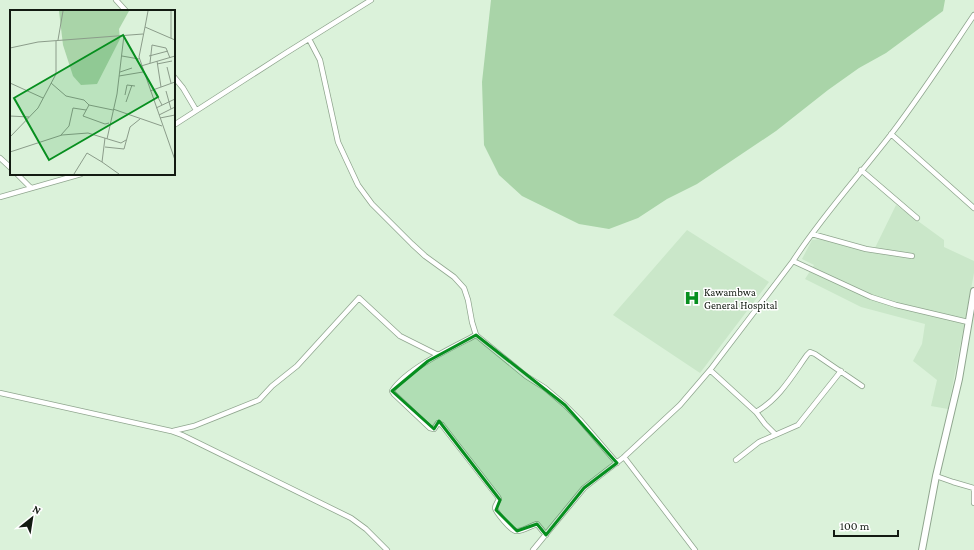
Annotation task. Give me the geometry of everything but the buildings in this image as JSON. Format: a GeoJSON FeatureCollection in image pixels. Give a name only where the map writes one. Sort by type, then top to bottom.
{"type":"FeatureCollection","features":[{"type":"Feature","properties":{"kind":"main road"},"geometry":{"type":"LineString","coordinates":[[922,550],[936,476],[959,379],[974,291]]}},
{"type":"Feature","properties":{"kind":"street"},"geometry":{"type":"LineString","coordinates":[[116,0],[125,10]]}},
{"type":"Feature","properties":{"kind":"street"},"geometry":{"type":"LineString","coordinates":[[175,124],[371,0]]}},
{"type":"Feature","properties":{"kind":"street"},"geometry":{"type":"LineString","coordinates":[[533,550],[584,488],[624,457],[680,405],[710,370],[861,170],[891,134],[974,16]]}},
{"type":"Feature","properties":{"kind":"street"},"geometry":{"type":"LineString","coordinates":[[308,39],[320,60],[338,142],[358,185],[372,204],[412,244],[425,256],[454,277],[464,288],[476,335],[526,376],[550,392],[565,405],[617,463]]}},
{"type":"Feature","properties":{"kind":"street"},"geometry":{"type":"LineString","coordinates":[[175,78],[183,88],[196,110]]}},
{"type":"Feature","properties":{"kind":"street"},"geometry":{"type":"LineString","coordinates":[[891,134],[974,208]]}},
{"type":"Feature","properties":{"kind":"street"},"geometry":{"type":"LineString","coordinates":[[0,158],[10,167]]}},
{"type":"Feature","properties":{"kind":"street"},"geometry":{"type":"LineString","coordinates":[[861,170],[917,218]]}},
{"type":"Feature","properties":{"kind":"street"},"geometry":{"type":"LineString","coordinates":[[18,175],[31,188]]}},
{"type":"Feature","properties":{"kind":"street"},"geometry":{"type":"LineString","coordinates":[[0,198],[77,175]]}},
{"type":"Feature","properties":{"kind":"street"},"geometry":{"type":"LineString","coordinates":[[812,234],[866,249],[912,256]]}},
{"type":"Feature","properties":{"kind":"street"},"geometry":{"type":"LineString","coordinates":[[793,261],[871,297],[896,305],[968,322]]}},
{"type":"Feature","properties":{"kind":"street"},"geometry":{"type":"LineString","coordinates":[[171,431],[184,430],[259,400],[272,386],[297,366],[359,298],[400,336],[438,355]]}},
{"type":"Feature","properties":{"kind":"street"},"geometry":{"type":"LineString","coordinates":[[476,335],[428,361],[406,377],[394,388],[393,392],[430,428],[434,429],[438,423],[442,424],[498,496],[499,499],[496,505],[496,510],[512,530],[520,531],[536,524],[546,535]]}},
{"type":"Feature","properties":{"kind":"street"},"geometry":{"type":"LineString","coordinates":[[756,412],[773,400],[810,352],[862,386]]}},
{"type":"Feature","properties":{"kind":"street"},"geometry":{"type":"LineString","coordinates":[[710,370],[756,412],[764,424],[774,434]]}},
{"type":"Feature","properties":{"kind":"street"},"geometry":{"type":"LineString","coordinates":[[736,460],[759,442],[774,434],[798,425],[841,371]]}},
{"type":"Feature","properties":{"kind":"street"},"geometry":{"type":"LineString","coordinates":[[0,393],[171,431],[182,435],[351,518],[366,529],[387,550]]}},
{"type":"Feature","properties":{"kind":"street"},"geometry":{"type":"LineString","coordinates":[[624,457],[695,550]]}},
{"type":"Feature","properties":{"kind":"street"},"geometry":{"type":"LineString","coordinates":[[936,476],[974,488],[974,503]]}},
{"type":"Feature","properties":{"kind":"highlighted area"},"geometry":{"type":"Polygon","coordinates":[[[476,335],[565,405],[617,463],[584,488],[546,535],[537,524],[517,531],[496,510],[500,500],[439,421],[434,429],[392,391],[428,361],[476,335]]]}},
{"type":"Feature","properties":{"kind":"shaded area"},"geometry":{"type":"Polygon","coordinates":[[[491,0],[945,0],[943,11],[886,53],[859,68],[828,90],[776,131],[697,184],[667,199],[638,218],[609,229],[579,224],[522,196],[499,175],[484,145],[482,82],[491,0]]]}},
{"type":"Feature","properties":{"kind":"shaded area"},"geometry":{"type":"Polygon","coordinates":[[[896,205],[944,240],[944,247],[974,261],[974,273],[948,409],[931,406],[937,380],[913,361],[922,344],[925,324],[861,307],[805,279],[814,265],[802,259],[812,240],[821,239],[873,252],[896,205]]]}},
{"type":"Feature","properties":{"kind":"shaded area","name":"Kawambwa General Hospital"},"geometry":{"type":"Polygon","coordinates":[[[687,230],[769,282],[700,373],[613,315],[687,230]]]}},
{"type":"Feature","properties":{"kind":"place","name":"Kawambwa General Hospital"},"geometry":{"type":"Point","coordinates":[692,298]}}]}
